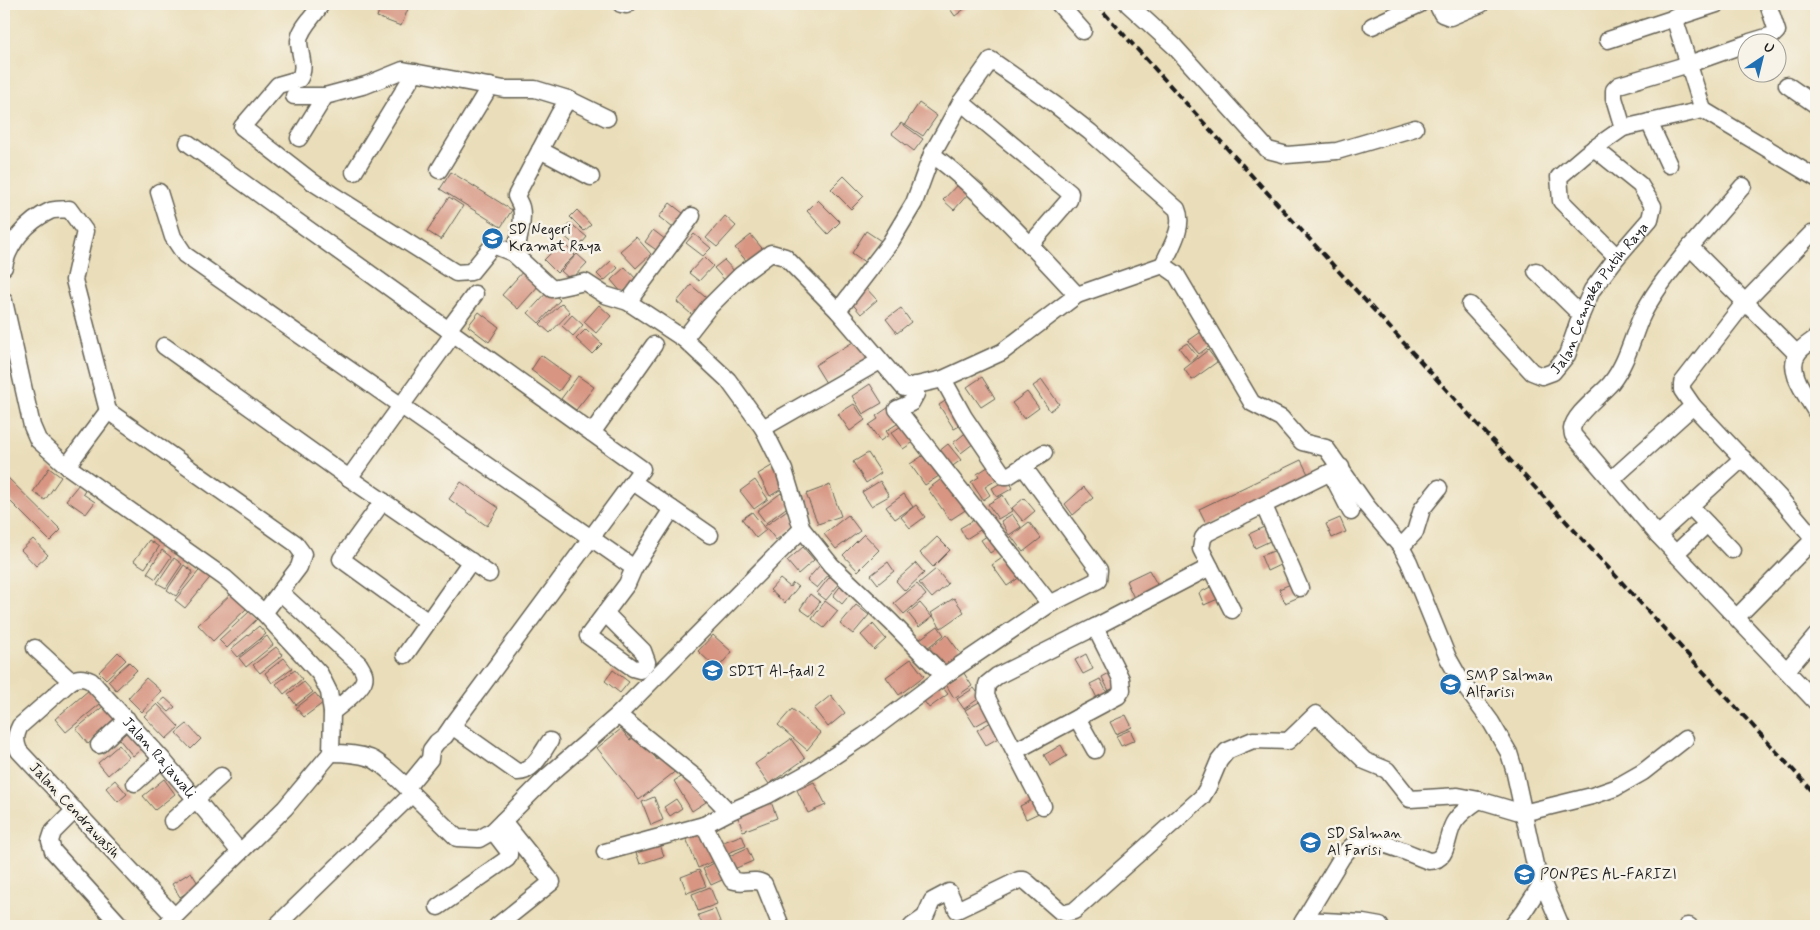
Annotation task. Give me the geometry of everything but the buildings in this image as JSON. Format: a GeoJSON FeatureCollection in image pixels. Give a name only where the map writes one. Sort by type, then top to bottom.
{"type":"FeatureCollection","features":[{"type":"Feature","properties":{"kind":"street"},"geometry":{"type":"LineString","coordinates":[[321,4],[305,26],[299,40],[302,74],[298,79],[278,85],[242,127],[314,183],[456,273],[471,272],[493,245],[513,253],[552,289],[586,282],[605,295],[628,302],[684,339],[728,380],[763,428],[784,470],[802,528],[831,565],[944,676]]}},
{"type":"Feature","properties":{"kind":"street"},"geometry":{"type":"LineString","coordinates":[[621,4],[628,4]]}},
{"type":"Feature","properties":{"kind":"street"},"geometry":{"type":"LineString","coordinates":[[1058,4],[1083,32]]}},
{"type":"Feature","properties":{"kind":"street"},"geometry":{"type":"LineString","coordinates":[[1128,4],[1174,46],[1268,150],[1287,155],[1337,151],[1415,128]]}},
{"type":"Feature","properties":{"kind":"street"},"geometry":{"type":"LineString","coordinates":[[1372,26],[1420,4]]}},
{"type":"Feature","properties":{"kind":"street"},"geometry":{"type":"LineString","coordinates":[[1437,4],[1442,14],[1450,17],[1481,4]]}},
{"type":"Feature","properties":{"kind":"street"},"geometry":{"type":"LineString","coordinates":[[1608,40],[1717,4]]}},
{"type":"Feature","properties":{"kind":"street"},"geometry":{"type":"LineString","coordinates":[[1768,4],[1777,32]]}},
{"type":"Feature","properties":{"kind":"street"},"geometry":{"type":"LineString","coordinates":[[1674,18],[1703,110],[1816,178]]}},
{"type":"Feature","properties":{"kind":"street"},"geometry":{"type":"LineString","coordinates":[[1623,128],[1614,98],[1616,87],[1738,47]]}},
{"type":"Feature","properties":{"kind":"street"},"geometry":{"type":"LineString","coordinates":[[684,339],[709,307],[740,274],[771,252],[785,257],[838,311],[904,388],[943,378],[1002,352],[1082,294],[1163,265],[1180,224],[1180,216],[1177,209],[1090,132],[993,60],[989,61],[961,102],[932,154],[914,203],[890,243],[838,311]]}},
{"type":"Feature","properties":{"kind":"street"},"geometry":{"type":"LineString","coordinates":[[294,96],[325,96],[366,85],[404,70],[504,90],[535,88],[568,99],[607,118]]}},
{"type":"Feature","properties":{"kind":"street"},"geometry":{"type":"LineString","coordinates":[[354,172],[415,72]]}},
{"type":"Feature","properties":{"kind":"street"},"geometry":{"type":"LineString","coordinates":[[438,170],[490,86]]}},
{"type":"Feature","properties":{"kind":"street"},"geometry":{"type":"LineString","coordinates":[[1787,86],[1816,105]]}},
{"type":"Feature","properties":{"kind":"street"},"geometry":{"type":"LineString","coordinates":[[299,138],[325,96]]}},
{"type":"Feature","properties":{"kind":"street"},"geometry":{"type":"LineString","coordinates":[[513,253],[518,247],[521,222],[521,208],[516,196],[568,99]]}},
{"type":"Feature","properties":{"kind":"street"},"geometry":{"type":"LineString","coordinates":[[961,102],[1070,193],[1069,200],[1030,245]]}},
{"type":"Feature","properties":{"kind":"street"},"geometry":{"type":"LineString","coordinates":[[1617,257],[1561,201],[1559,177],[1594,148],[1623,128],[1703,110]]}},
{"type":"Feature","properties":{"kind":"street"},"geometry":{"type":"LineString","coordinates":[[1649,122],[1668,165]]}},
{"type":"Feature","properties":{"kind":"street"},"geometry":{"type":"LineString","coordinates":[[188,143],[642,469],[449,731],[431,750],[430,759],[409,791],[276,926]]}},
{"type":"Feature","properties":{"kind":"street","name":"Jalan Cempaka Putih Raya"},"geometry":{"type":"LineString","coordinates":[[1470,305],[1532,372],[1542,376],[1553,372],[1568,355],[1581,315],[1592,290],[1617,257],[1650,219],[1654,206],[1640,185],[1594,148]]}},
{"type":"Feature","properties":{"kind":"street"},"geometry":{"type":"LineString","coordinates":[[540,150],[592,177]]}},
{"type":"Feature","properties":{"kind":"street"},"geometry":{"type":"LineString","coordinates":[[932,154],[979,194],[1082,294]]}},
{"type":"Feature","properties":{"kind":"street"},"geometry":{"type":"LineString","coordinates":[[1743,186],[1659,286],[1648,304],[1622,366],[1611,382],[1572,425],[1572,429],[1574,435],[1658,535],[1816,702]]}},
{"type":"Feature","properties":{"kind":"street"},"geometry":{"type":"LineString","coordinates":[[159,192],[173,237],[185,254],[634,568]]}},
{"type":"Feature","properties":{"kind":"street"},"geometry":{"type":"LineString","coordinates":[[4,267],[14,242],[30,223],[51,210],[69,209],[85,231],[74,280],[108,411],[295,543],[303,554],[299,568],[264,613]]}},
{"type":"Feature","properties":{"kind":"street"},"geometry":{"type":"LineString","coordinates":[[628,302],[692,216]]}},
{"type":"Feature","properties":{"kind":"street"},"geometry":{"type":"LineString","coordinates":[[1737,618],[1815,540],[1743,458],[1693,406],[1682,390],[1682,383],[1744,302],[1811,234]]}},
{"type":"Feature","properties":{"kind":"street"},"geometry":{"type":"LineString","coordinates":[[1690,247],[1797,354]]}},
{"type":"Feature","properties":{"kind":"street"},"geometry":{"type":"LineString","coordinates":[[1163,265],[1176,274],[1252,403],[1281,418],[1302,442],[1326,448],[1351,512]]}},
{"type":"Feature","properties":{"kind":"street"},"geometry":{"type":"LineString","coordinates":[[1536,270],[1581,315]]}},
{"type":"Feature","properties":{"kind":"street"},"geometry":{"type":"LineString","coordinates":[[1070,275],[1082,294]]}},
{"type":"Feature","properties":{"kind":"street"},"geometry":{"type":"LineString","coordinates":[[350,478],[402,406],[475,294]]}},
{"type":"Feature","properties":{"kind":"street"},"geometry":{"type":"LineString","coordinates":[[4,300],[32,426],[38,440],[67,466],[225,578],[264,613],[320,674],[329,692],[332,712],[331,753],[285,808],[169,921]]}},
{"type":"Feature","properties":{"kind":"street"},"geometry":{"type":"LineString","coordinates":[[1816,338],[1797,354],[1794,365],[1796,376],[1816,412]]}},
{"type":"Feature","properties":{"kind":"street"},"geometry":{"type":"LineString","coordinates":[[592,433],[654,345]]}},
{"type":"Feature","properties":{"kind":"street"},"geometry":{"type":"LineString","coordinates":[[164,346],[489,574]]}},
{"type":"Feature","properties":{"kind":"street"},"geometry":{"type":"LineString","coordinates":[[763,428],[880,361]]}},
{"type":"Feature","properties":{"kind":"street"},"geometry":{"type":"LineString","coordinates":[[943,378],[964,417],[1002,475],[1008,476],[1044,453]]}},
{"type":"Feature","properties":{"kind":"street"},"geometry":{"type":"LineString","coordinates":[[914,385],[916,394],[911,403],[897,409],[1050,604]]}},
{"type":"Feature","properties":{"kind":"street"},"geometry":{"type":"LineString","coordinates":[[1612,480],[1693,406]]}},
{"type":"Feature","properties":{"kind":"street"},"geometry":{"type":"LineString","coordinates":[[67,466],[108,411]]}},
{"type":"Feature","properties":{"kind":"street"},"geometry":{"type":"LineString","coordinates":[[1658,535],[1743,458]]}},
{"type":"Feature","properties":{"kind":"street"},"geometry":{"type":"LineString","coordinates":[[605,852],[704,825],[768,795],[813,770],[864,736],[944,676],[1050,604],[1098,580],[1099,570],[1023,466]]}},
{"type":"Feature","properties":{"kind":"street"},"geometry":{"type":"LineString","coordinates":[[1232,610],[1201,549],[1203,538],[1207,533],[1336,470]]}},
{"type":"Feature","properties":{"kind":"street"},"geometry":{"type":"LineString","coordinates":[[1336,470],[1402,547],[1448,658],[1461,681],[1491,722],[1509,753],[1535,865],[1561,926]]}},
{"type":"Feature","properties":{"kind":"street"},"geometry":{"type":"LineString","coordinates":[[633,482],[710,535]]}},
{"type":"Feature","properties":{"kind":"street"},"geometry":{"type":"LineString","coordinates":[[1402,547],[1415,532],[1422,509],[1439,488]]}},
{"type":"Feature","properties":{"kind":"street"},"geometry":{"type":"LineString","coordinates":[[383,501],[341,559],[428,622]]}},
{"type":"Feature","properties":{"kind":"street"},"geometry":{"type":"LineString","coordinates":[[1264,506],[1300,588]]}},
{"type":"Feature","properties":{"kind":"street"},"geometry":{"type":"LineString","coordinates":[[1690,506],[1732,550]]}},
{"type":"Feature","properties":{"kind":"street"},"geometry":{"type":"LineString","coordinates":[[606,613],[627,584],[634,568],[672,509]]}},
{"type":"Feature","properties":{"kind":"street"},"geometry":{"type":"LineString","coordinates":[[1675,554],[1707,524]]}},
{"type":"Feature","properties":{"kind":"street"},"geometry":{"type":"LineString","coordinates":[[331,753],[372,758],[457,838],[479,839],[498,826],[548,776],[618,715],[802,528]]}},
{"type":"Feature","properties":{"kind":"street"},"geometry":{"type":"LineString","coordinates":[[405,655],[470,561]]}},
{"type":"Feature","properties":{"kind":"street"},"geometry":{"type":"LineString","coordinates":[[1043,806],[986,696],[987,684],[997,676],[1210,567]]}},
{"type":"Feature","properties":{"kind":"street"},"geometry":{"type":"LineString","coordinates":[[280,592],[359,664],[364,672],[364,680],[361,686],[332,712]]}},
{"type":"Feature","properties":{"kind":"street"},"geometry":{"type":"LineString","coordinates":[[1015,751],[1118,696],[1122,690],[1121,679],[1095,626]]}},
{"type":"Feature","properties":{"kind":"street"},"geometry":{"type":"LineString","coordinates":[[1787,670],[1816,636]]}},
{"type":"Feature","properties":{"kind":"street"},"geometry":{"type":"LineString","coordinates":[[35,648],[71,681]]}},
{"type":"Feature","properties":{"kind":"street","name":"Jalan Rajawali"},"geometry":{"type":"LineString","coordinates":[[71,681],[76,678],[84,678],[91,681],[162,759],[240,852]]}},
{"type":"Feature","properties":{"kind":"street","name":"Jalan Cendrawasih"},"geometry":{"type":"LineString","coordinates":[[71,681],[20,726],[16,734],[16,743],[19,751],[75,810],[169,921]]}},
{"type":"Feature","properties":{"kind":"street"},"geometry":{"type":"LineString","coordinates":[[912,926],[925,916],[932,900],[949,892],[957,910],[1019,880],[1024,880],[1028,883],[1060,912],[1074,911],[1202,797],[1219,761],[1228,751],[1253,740],[1288,741],[1316,714],[1365,762],[1387,770],[1410,798],[1458,796],[1479,800],[1523,814],[1615,788],[1643,772],[1685,739]]}},
{"type":"Feature","properties":{"kind":"street"},"geometry":{"type":"LineString","coordinates":[[618,715],[696,778],[729,812]]}},
{"type":"Feature","properties":{"kind":"street"},"geometry":{"type":"LineString","coordinates":[[1077,718],[1095,750]]}},
{"type":"Feature","properties":{"kind":"street"},"geometry":{"type":"LineString","coordinates":[[99,745],[127,719]]}},
{"type":"Feature","properties":{"kind":"street"},"geometry":{"type":"LineString","coordinates":[[449,731],[517,772],[523,773],[529,770],[550,741]]}},
{"type":"Feature","properties":{"kind":"street"},"geometry":{"type":"LineString","coordinates":[[135,783],[162,759]]}},
{"type":"Feature","properties":{"kind":"street"},"geometry":{"type":"LineString","coordinates":[[172,821],[221,776]]}},
{"type":"Feature","properties":{"kind":"street"},"geometry":{"type":"LineString","coordinates":[[1302,923],[1342,857],[1348,849],[1358,842],[1371,840],[1428,861],[1435,861],[1444,853],[1453,823],[1461,813],[1479,800]]}},
{"type":"Feature","properties":{"kind":"street"},"geometry":{"type":"LineString","coordinates":[[75,810],[53,832],[50,840],[53,851],[121,926]]}},
{"type":"Feature","properties":{"kind":"street"},"geometry":{"type":"LineString","coordinates":[[704,825],[732,880],[737,882],[756,880],[764,884],[781,926]]}},
{"type":"Feature","properties":{"kind":"street"},"geometry":{"type":"LineString","coordinates":[[438,907],[507,859],[509,852],[498,826]]}},
{"type":"Feature","properties":{"kind":"street"},"geometry":{"type":"LineString","coordinates":[[496,926],[552,882],[498,826]]}},
{"type":"Feature","properties":{"kind":"street"},"geometry":{"type":"LineString","coordinates":[[1512,926],[1542,883]]}},
{"type":"Feature","properties":{"kind":"street"},"geometry":{"type":"LineString","coordinates":[[1302,923],[1363,923],[1380,926]]}},
{"type":"Feature","properties":{"kind":"railway"},"geometry":{"type":"LineString","coordinates":[[1096,4],[1816,795]]}},
{"type":"Feature","properties":{"kind":"place","name":"SD Negeri Kramat Raya"},"geometry":{"type":"Point","coordinates":[493,238]}},
{"type":"Feature","properties":{"kind":"place","name":"SDIT Al-fadl 2"},"geometry":{"type":"Point","coordinates":[713,671]}},
{"type":"Feature","properties":{"kind":"place","name":"SMP Salman Alfarisi"},"geometry":{"type":"Point","coordinates":[1450,684]}},
{"type":"Feature","properties":{"kind":"place","name":"SD Salman Al Farisi"},"geometry":{"type":"Point","coordinates":[1311,842]}},
{"type":"Feature","properties":{"kind":"place","name":"PONPES AL-FARIZI"},"geometry":{"type":"Point","coordinates":[1524,874]}}]}
